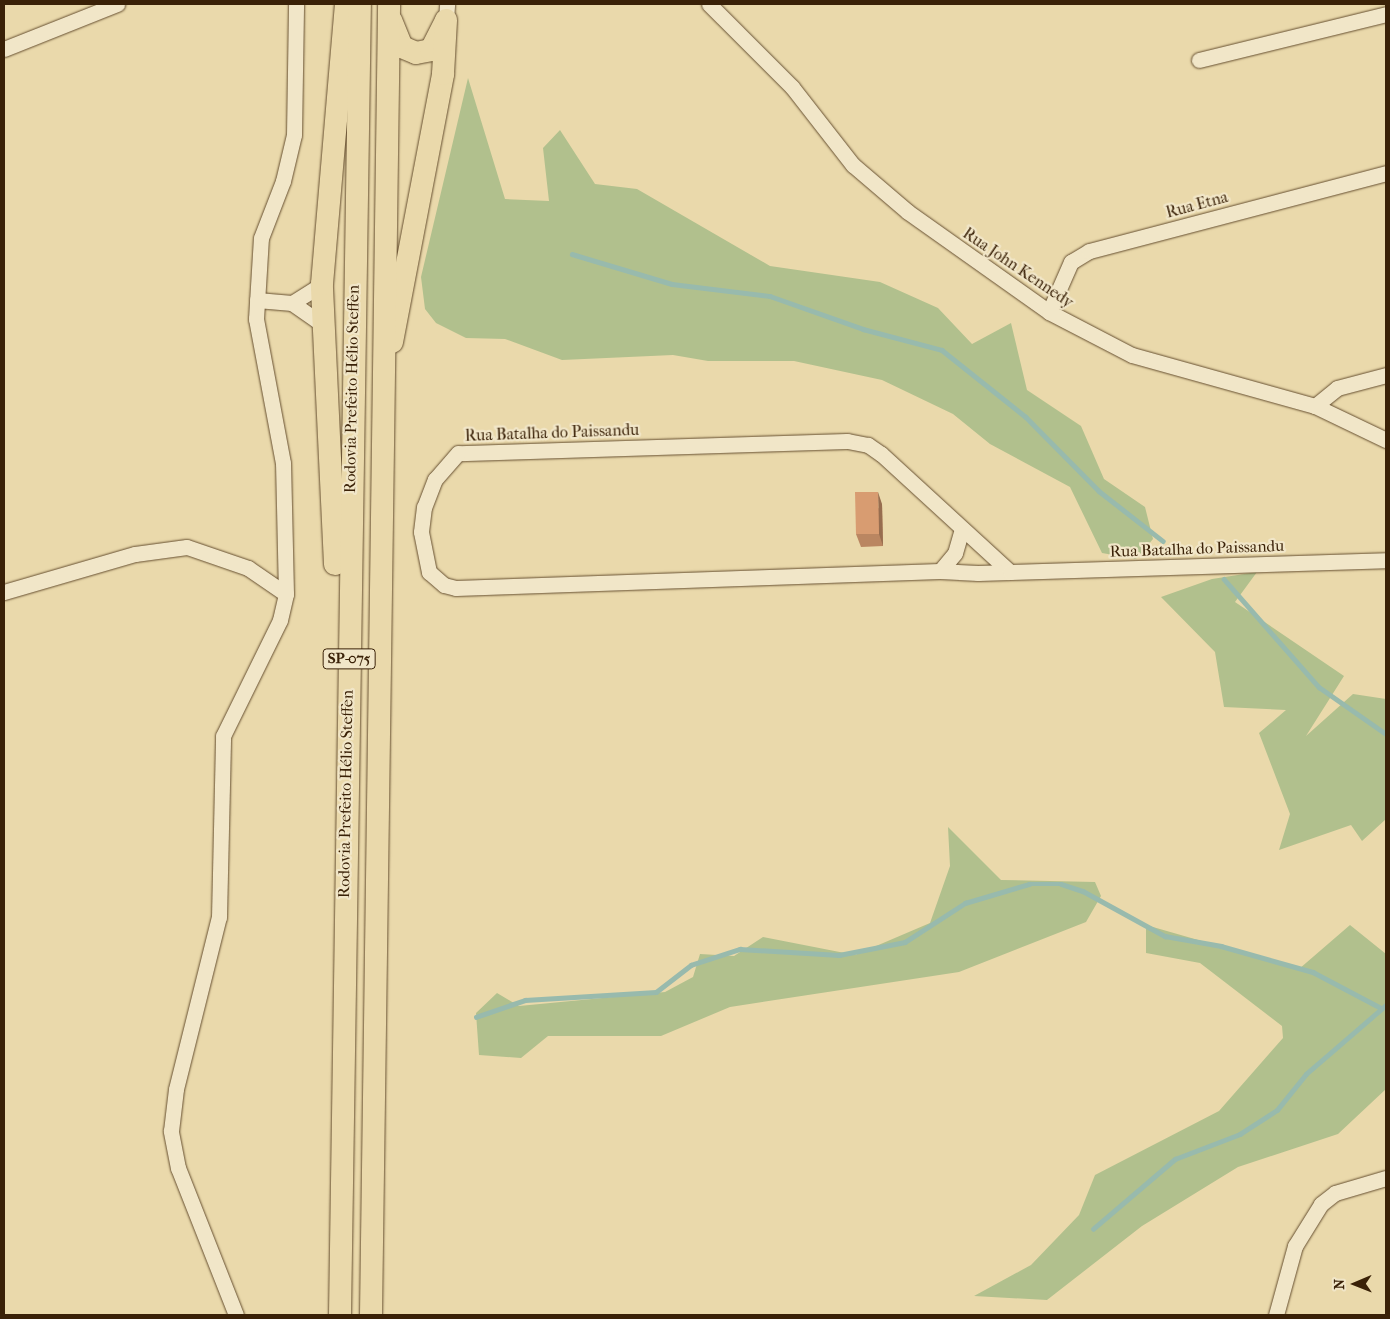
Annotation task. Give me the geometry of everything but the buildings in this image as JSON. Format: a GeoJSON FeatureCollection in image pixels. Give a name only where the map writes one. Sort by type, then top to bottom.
{"type":"FeatureCollection","features":[{"type":"Feature","properties":{"kind":"highway"},"geometry":{"type":"LineString","coordinates":[[346,4],[322,284],[322,323],[346,817]]}},
{"type":"Feature","properties":{"kind":"highway","name":"Rodovia Prefeito Hélio Steffen"},"geometry":{"type":"LineString","coordinates":[[340,1315],[346,817],[360,4]]}},
{"type":"Feature","properties":{"kind":"highway"},"geometry":{"type":"LineString","coordinates":[[389,7],[402,47],[416,54],[431,50],[446,12]]}},
{"type":"Feature","properties":{"kind":"highway","name":"Rodovia Prefeito Hélio Steffen"},"geometry":{"type":"LineString","coordinates":[[371,1315],[382,384],[389,7]]}},
{"type":"Feature","properties":{"kind":"highway"},"geometry":{"type":"LineString","coordinates":[[382,384],[443,74],[446,12]]}},
{"type":"Feature","properties":{"kind":"street"},"geometry":{"type":"LineString","coordinates":[[4,49],[117,4]]}},
{"type":"Feature","properties":{"kind":"street"},"geometry":{"type":"LineString","coordinates":[[236,1315],[178,1168],[172,1143],[172,1112],[219,917],[224,736],[280,620],[286,594],[286,496],[256,319],[260,238],[284,181],[294,135],[296,4]]}},
{"type":"Feature","properties":{"kind":"street","name":"Rua John Kennedy"},"geometry":{"type":"LineString","coordinates":[[709,4],[792,87],[852,165],[915,218],[1049,312],[1132,355],[1314,406],[1386,440]]}},
{"type":"Feature","properties":{"kind":"street"},"geometry":{"type":"LineString","coordinates":[[1199,60],[1386,14]]}},
{"type":"Feature","properties":{"kind":"street","name":"Rua Etna"},"geometry":{"type":"LineString","coordinates":[[1049,312],[1071,262],[1089,251],[1386,173]]}},
{"type":"Feature","properties":{"kind":"street"},"geometry":{"type":"LineString","coordinates":[[292,303],[322,284]]}},
{"type":"Feature","properties":{"kind":"street"},"geometry":{"type":"LineString","coordinates":[[257,300],[292,303],[322,323]]}},
{"type":"Feature","properties":{"kind":"street"},"geometry":{"type":"LineString","coordinates":[[1314,406],[1337,388],[1386,375]]}},
{"type":"Feature","properties":{"kind":"street","name":"Rua Batalha do Paissandu"},"geometry":{"type":"LineString","coordinates":[[1010,572],[881,454],[868,444],[847,441],[458,453],[435,479],[424,507],[422,532],[429,572],[444,585],[456,588],[940,571],[1010,572],[1386,560]]}},
{"type":"Feature","properties":{"kind":"street"},"geometry":{"type":"LineString","coordinates":[[940,571],[955,553],[962,529]]}},
{"type":"Feature","properties":{"kind":"street"},"geometry":{"type":"LineString","coordinates":[[4,592],[135,554],[187,547],[248,568],[286,594]]}},
{"type":"Feature","properties":{"kind":"street"},"geometry":{"type":"LineString","coordinates":[[1276,1315],[1295,1246],[1321,1204],[1335,1193],[1386,1178]]}},
{"type":"Feature","properties":{"kind":"green space"},"geometry":{"type":"Polygon","coordinates":[[[468,78],[505,199],[549,201],[543,148],[560,130],[595,184],[637,189],[770,266],[880,282],[938,308],[972,344],[1011,323],[1027,390],[1081,426],[1104,479],[1145,507],[1153,539],[1136,559],[1102,553],[1070,487],[990,444],[953,414],[882,380],[794,361],[708,361],[673,355],[562,360],[505,339],[466,338],[436,323],[425,309],[421,277],[468,78]]]}},
{"type":"Feature","properties":{"kind":"green space"},"geometry":{"type":"Polygon","coordinates":[[[1257,572],[1235,602],[1344,676],[1306,736],[1353,694],[1386,699],[1386,819],[1362,841],[1351,825],[1279,850],[1290,814],[1259,733],[1286,710],[1224,707],[1215,652],[1161,597],[1212,579],[1257,572]]]}},
{"type":"Feature","properties":{"kind":"green space"},"geometry":{"type":"Polygon","coordinates":[[[948,827],[1001,880],[1095,882],[1101,896],[1086,922],[959,972],[730,1007],[661,1036],[548,1036],[521,1058],[479,1055],[476,1013],[497,993],[519,1006],[665,992],[693,977],[700,954],[734,956],[763,937],[855,955],[930,923],[950,866],[948,827]]]}},
{"type":"Feature","properties":{"kind":"green space"},"geometry":{"type":"Polygon","coordinates":[[[1146,925],[1299,969],[1350,925],[1386,954],[1386,1089],[1338,1134],[1238,1167],[1142,1226],[1047,1300],[974,1296],[1031,1265],[1079,1215],[1095,1175],[1219,1111],[1283,1038],[1282,1026],[1200,963],[1146,953],[1146,925]]]}},
{"type":"Feature","properties":{"kind":"waterway"},"geometry":{"type":"LineString","coordinates":[[572,254],[672,284],[770,296],[863,329],[942,350],[1026,417],[1099,491],[1163,541]]}},
{"type":"Feature","properties":{"kind":"waterway"},"geometry":{"type":"LineString","coordinates":[[1224,579],[1319,687],[1386,734]]}},
{"type":"Feature","properties":{"kind":"waterway"},"geometry":{"type":"LineString","coordinates":[[476,1017],[525,1000],[656,992],[691,965],[740,949],[839,955],[905,942],[965,903],[1029,884],[1061,884],[1083,891],[1165,936],[1221,946],[1313,972],[1379,1007]]}},
{"type":"Feature","properties":{"kind":"waterway"},"geometry":{"type":"LineString","coordinates":[[1093,1229],[1175,1159],[1240,1134],[1277,1110],[1306,1074],[1386,1005]]}}]}
